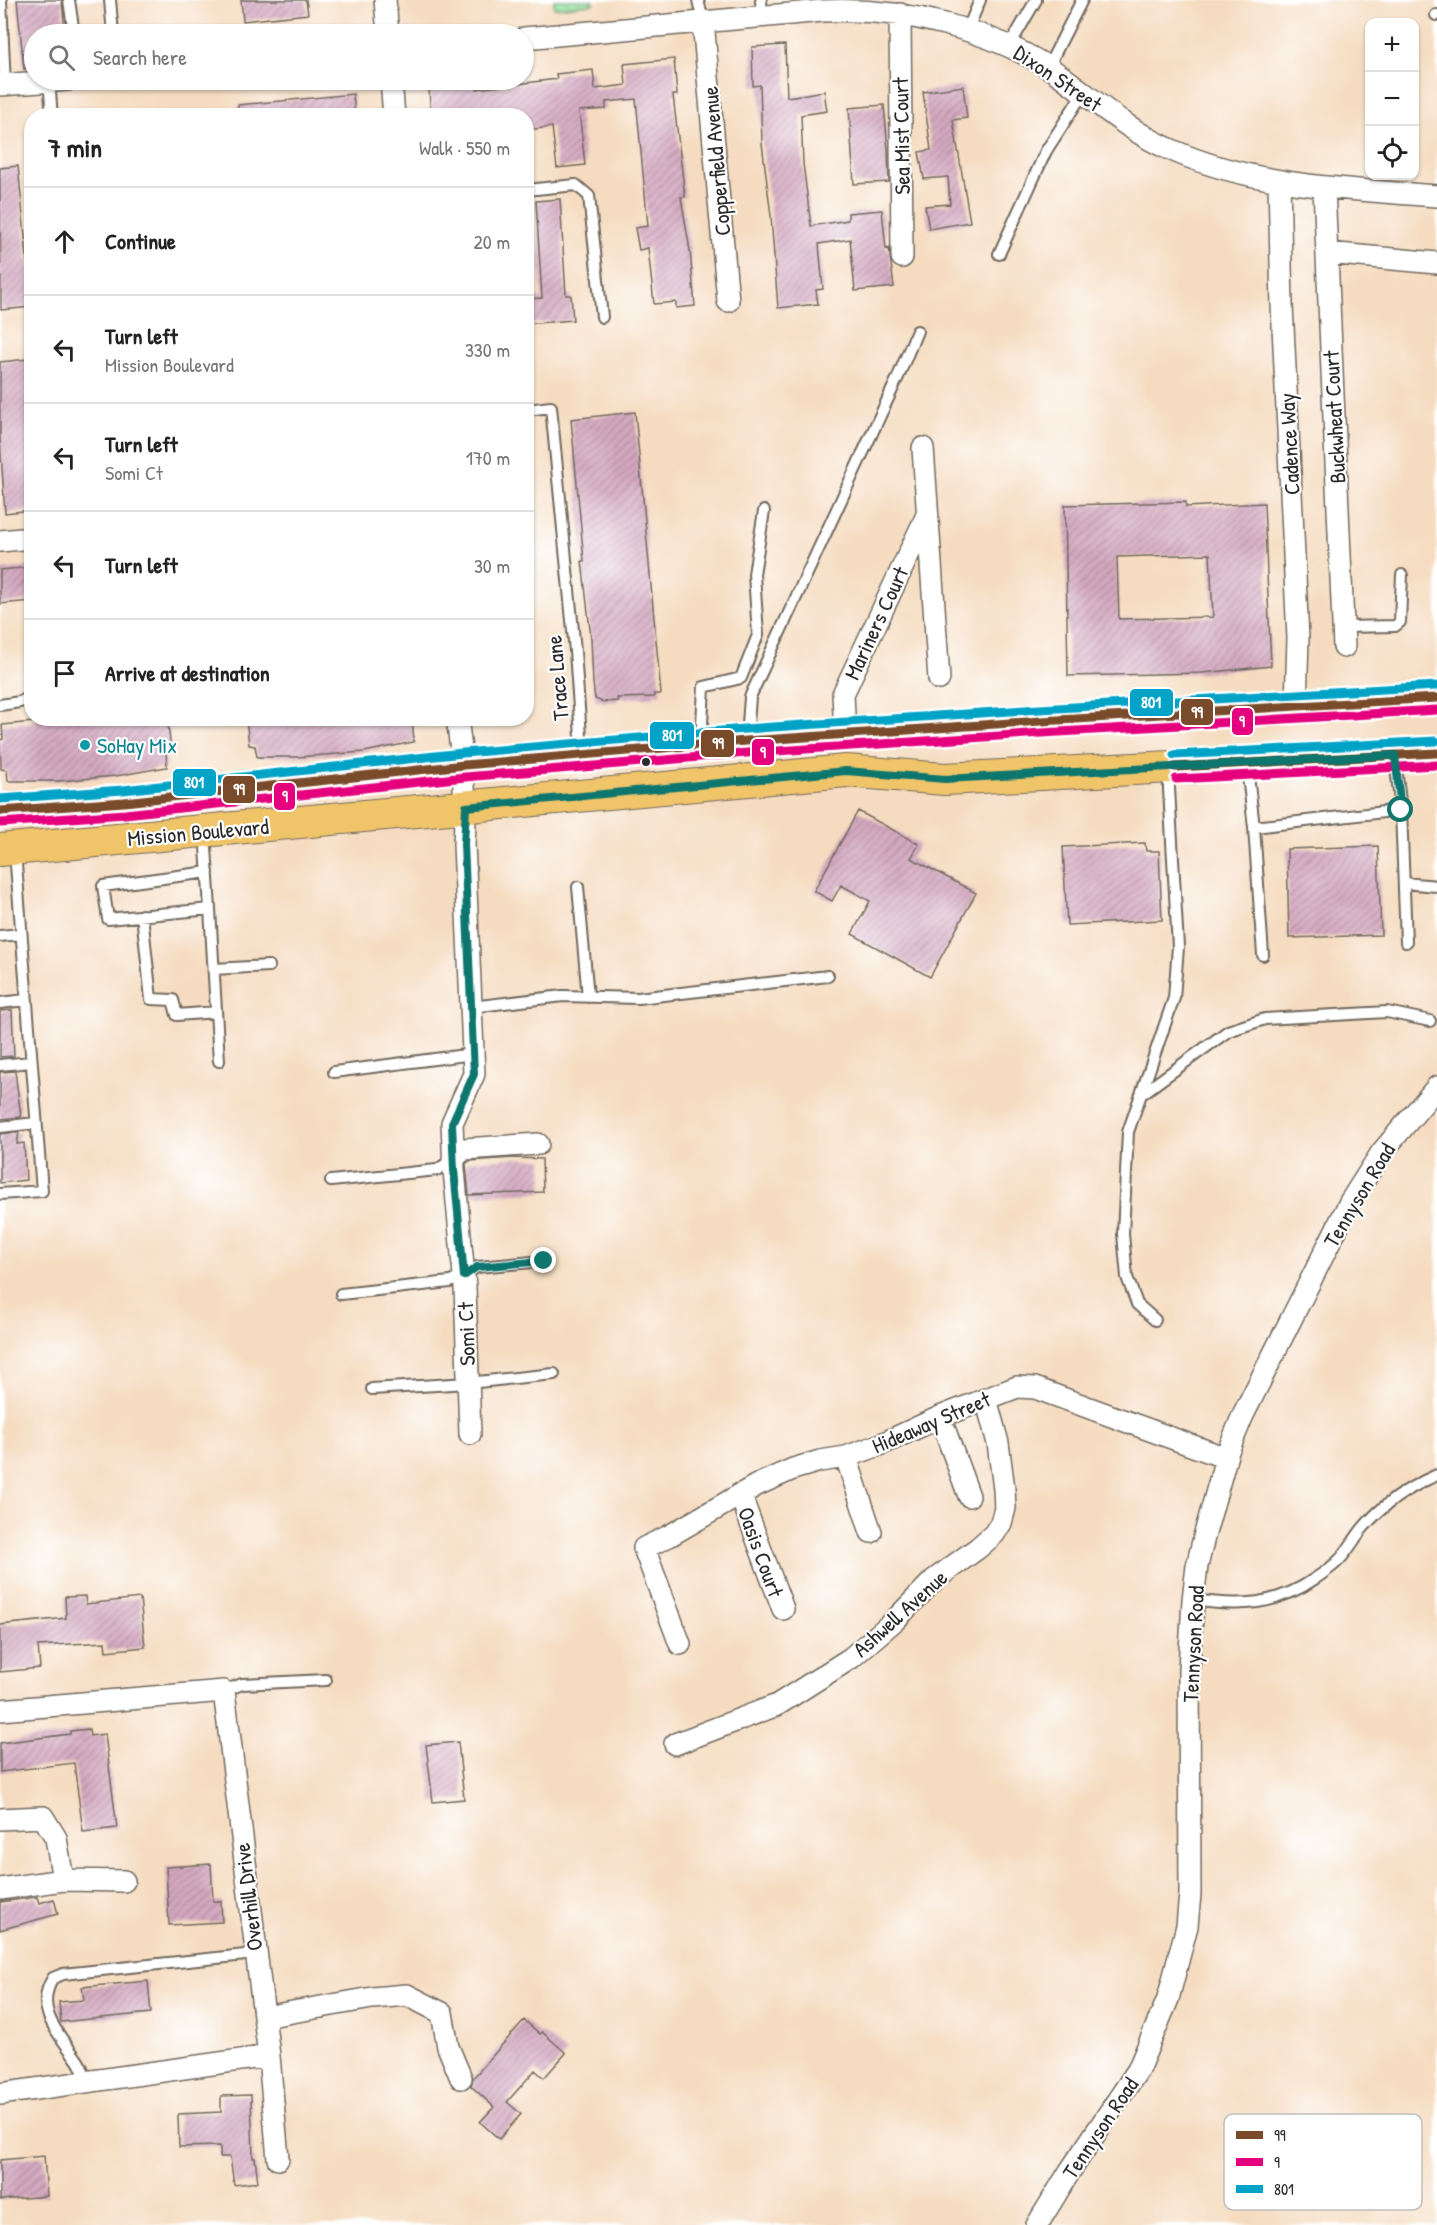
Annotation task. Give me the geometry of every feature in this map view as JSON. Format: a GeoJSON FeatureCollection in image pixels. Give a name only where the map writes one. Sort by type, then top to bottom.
{"type":"FeatureCollection","features":[{"type":"Feature","properties":{"kind":"main road","name":"Mission Boulevard"},"geometry":{"type":"LineString","coordinates":[[0,811],[124,802],[464,765],[746,741],[1437,698]]}},
{"type":"Feature","properties":{"kind":"main road","name":"Mission Boulevard"},"geometry":{"type":"LineString","coordinates":[[7,850],[846,771],[945,779],[1437,753]]}},
{"type":"Feature","properties":{"kind":"street"},"geometry":{"type":"LineString","coordinates":[[385,0],[387,24]]}},
{"type":"Feature","properties":{"kind":"street","name":"Dixon Street"},"geometry":{"type":"LineString","coordinates":[[534,37],[703,21],[762,8],[900,14],[967,31],[1010,45],[1048,67],[1136,131],[1172,151],[1208,165],[1246,176],[1279,182],[1437,196]]}},
{"type":"Feature","properties":{"kind":"street","name":"Sea Mist Court"},"geometry":{"type":"LineString","coordinates":[[900,14],[902,257]]}},
{"type":"Feature","properties":{"kind":"street","name":"Copperfield Avenue"},"geometry":{"type":"LineString","coordinates":[[703,21],[729,301]]}},
{"type":"Feature","properties":{"kind":"street"},"geometry":{"type":"LineString","coordinates":[[3,85],[24,83]]}},
{"type":"Feature","properties":{"kind":"street"},"geometry":{"type":"LineString","coordinates":[[392,90],[393,108]]}},
{"type":"Feature","properties":{"kind":"street","name":"Cadence Way"},"geometry":{"type":"LineString","coordinates":[[1279,182],[1282,305],[1298,638],[1296,706]]}},
{"type":"Feature","properties":{"kind":"street","name":"Buckwheat Court"},"geometry":{"type":"LineString","coordinates":[[1324,187],[1344,637]]}},
{"type":"Feature","properties":{"kind":"street"},"geometry":{"type":"LineString","coordinates":[[1327,253],[1437,264]]}},
{"type":"Feature","properties":{"kind":"street","name":"Mariners Court"},"geometry":{"type":"LineString","coordinates":[[923,448],[939,679]]}},
{"type":"Feature","properties":{"kind":"street","name":"Mariners Court"},"geometry":{"type":"LineString","coordinates":[[845,734],[843,694],[927,516]]}},
{"type":"Feature","properties":{"kind":"street"},"geometry":{"type":"LineString","coordinates":[[0,541],[24,539]]}},
{"type":"Feature","properties":{"kind":"street","name":"Somi Ct"},"geometry":{"type":"LineString","coordinates":[[459,726],[466,807],[464,844],[474,1074],[452,1123],[453,1159],[464,1276],[470,1434]]}},
{"type":"Feature","properties":{"kind":"street","name":"Tennyson Road"},"geometry":{"type":"LineString","coordinates":[[1038,2225],[1070,2171],[1138,2070],[1168,1999],[1179,1961],[1187,1926],[1190,1894],[1189,1669],[1193,1600],[1201,1547],[1226,1458],[1243,1415],[1350,1202],[1382,1152],[1437,1086]]}},
{"type":"Feature","properties":{"kind":"street"},"geometry":{"type":"LineString","coordinates":[[453,1159],[465,1149],[538,1144]]}},
{"type":"Feature","properties":{"kind":"street","name":"Hideaway Street"},"geometry":{"type":"LineString","coordinates":[[680,1644],[644,1548],[740,1494],[793,1469],[846,1457],[882,1444],[940,1417],[1017,1386],[1035,1388],[1226,1458]]}},
{"type":"Feature","properties":{"kind":"street","name":"Ashwell Avenue"},"geometry":{"type":"LineString","coordinates":[[675,1744],[777,1705],[850,1658],[895,1620],[934,1580],[978,1548],[993,1534],[1001,1523],[1005,1508],[998,1443],[986,1399]]}},
{"type":"Feature","properties":{"kind":"street"},"geometry":{"type":"LineString","coordinates":[[940,1417],[969,1496]]}},
{"type":"Feature","properties":{"kind":"street"},"geometry":{"type":"LineString","coordinates":[[846,1457],[871,1532]]}},
{"type":"Feature","properties":{"kind":"street","name":"Oasis Court"},"geometry":{"type":"LineString","coordinates":[[740,1494],[783,1609]]}},
{"type":"Feature","properties":{"kind":"street"},"geometry":{"type":"LineString","coordinates":[[0,1710],[224,1691]]}},
{"type":"Feature","properties":{"kind":"street","name":"Overhill Drive"},"geometry":{"type":"LineString","coordinates":[[224,1691],[269,2056],[278,2159]]}},
{"type":"Feature","properties":{"kind":"street"},"geometry":{"type":"LineString","coordinates":[[0,1819],[43,1817],[56,1838],[63,1880]]}},
{"type":"Feature","properties":{"kind":"street"},"geometry":{"type":"LineString","coordinates":[[0,1889],[63,1880],[124,1881]]}},
{"type":"Feature","properties":{"kind":"street"},"geometry":{"type":"LineString","coordinates":[[264,2017],[372,1998],[407,1995],[442,2013],[448,2047],[461,2078]]}},
{"type":"Feature","properties":{"kind":"street"},"geometry":{"type":"LineString","coordinates":[[0,2094],[269,2056]]}},
{"type":"Feature","properties":{"kind":"lane"},"geometry":{"type":"LineString","coordinates":[[1,0],[3,85]]}},
{"type":"Feature","properties":{"kind":"lane"},"geometry":{"type":"LineString","coordinates":[[69,0],[73,24]]}},
{"type":"Feature","properties":{"kind":"lane"},"geometry":{"type":"LineString","coordinates":[[110,0],[112,24]]}},
{"type":"Feature","properties":{"kind":"lane"},"geometry":{"type":"LineString","coordinates":[[698,0],[703,21]]}},
{"type":"Feature","properties":{"kind":"lane"},"geometry":{"type":"LineString","coordinates":[[967,31],[980,0]]}},
{"type":"Feature","properties":{"kind":"lane"},"geometry":{"type":"LineString","coordinates":[[1010,45],[1036,0]]}},
{"type":"Feature","properties":{"kind":"lane"},"geometry":{"type":"LineString","coordinates":[[1048,67],[1082,0]]}},
{"type":"Feature","properties":{"kind":"lane"},"geometry":{"type":"LineString","coordinates":[[53,108],[56,90]]}},
{"type":"Feature","properties":{"kind":"lane"},"geometry":{"type":"LineString","coordinates":[[999,254],[1046,151],[1083,93]]}},
{"type":"Feature","properties":{"kind":"lane"},"geometry":{"type":"LineString","coordinates":[[534,189],[576,185],[589,196],[602,317]]}},
{"type":"Feature","properties":{"kind":"lane"},"geometry":{"type":"LineString","coordinates":[[746,741],[750,697],[898,377],[917,331]]}},
{"type":"Feature","properties":{"kind":"lane","name":"Trace Lane"},"geometry":{"type":"LineString","coordinates":[[534,409],[551,407],[575,651],[582,754]]}},
{"type":"Feature","properties":{"kind":"lane"},"geometry":{"type":"LineString","coordinates":[[701,745],[704,687],[741,678],[758,635],[754,574],[764,511]]}},
{"type":"Feature","properties":{"kind":"lane"},"geometry":{"type":"LineString","coordinates":[[1344,637],[1395,626],[1400,622],[1402,575]]}},
{"type":"Feature","properties":{"kind":"lane"},"geometry":{"type":"LineString","coordinates":[[0,705],[24,700]]}},
{"type":"Feature","properties":{"kind":"lane"},"geometry":{"type":"LineString","coordinates":[[1395,755],[1401,810],[1406,942]]}},
{"type":"Feature","properties":{"kind":"lane"},"geometry":{"type":"LineString","coordinates":[[1247,763],[1263,955]]}},
{"type":"Feature","properties":{"kind":"lane"},"geometry":{"type":"LineString","coordinates":[[1155,1320],[1137,1304],[1127,1277],[1123,1234],[1128,1132],[1174,998],[1178,947],[1168,767]]}},
{"type":"Feature","properties":{"kind":"lane"},"geometry":{"type":"LineString","coordinates":[[1254,827],[1401,810]]}},
{"type":"Feature","properties":{"kind":"lane"},"geometry":{"type":"LineString","coordinates":[[205,832],[219,1061]]}},
{"type":"Feature","properties":{"kind":"lane"},"geometry":{"type":"LineString","coordinates":[[0,1194],[42,1191],[21,934],[7,850]]}},
{"type":"Feature","properties":{"kind":"lane"},"geometry":{"type":"LineString","coordinates":[[208,872],[103,886],[108,919],[210,909]]}},
{"type":"Feature","properties":{"kind":"lane"},"geometry":{"type":"LineString","coordinates":[[1404,883],[1437,886]]}},
{"type":"Feature","properties":{"kind":"lane"},"geometry":{"type":"LineString","coordinates":[[578,887],[588,997]]}},
{"type":"Feature","properties":{"kind":"lane"},"geometry":{"type":"LineString","coordinates":[[142,915],[151,999],[173,1000],[177,1015],[216,1012]]}},
{"type":"Feature","properties":{"kind":"lane"},"geometry":{"type":"LineString","coordinates":[[0,936],[21,934]]}},
{"type":"Feature","properties":{"kind":"lane"},"geometry":{"type":"LineString","coordinates":[[214,969],[269,966]]}},
{"type":"Feature","properties":{"kind":"lane"},"geometry":{"type":"LineString","coordinates":[[471,1007],[563,996],[638,998],[828,976]]}},
{"type":"Feature","properties":{"kind":"lane"},"geometry":{"type":"LineString","coordinates":[[0,1003],[26,1000]]}},
{"type":"Feature","properties":{"kind":"lane"},"geometry":{"type":"LineString","coordinates":[[1142,1093],[1228,1031],[1265,1018],[1387,1012],[1430,1021]]}},
{"type":"Feature","properties":{"kind":"lane"},"geometry":{"type":"LineString","coordinates":[[334,1072],[473,1054]]}},
{"type":"Feature","properties":{"kind":"lane"},"geometry":{"type":"LineString","coordinates":[[0,1065],[31,1062]]}},
{"type":"Feature","properties":{"kind":"lane"},"geometry":{"type":"LineString","coordinates":[[0,1127],[36,1123]]}},
{"type":"Feature","properties":{"kind":"lane"},"geometry":{"type":"LineString","coordinates":[[331,1181],[437,1170],[453,1159]]}},
{"type":"Feature","properties":{"kind":"lane"},"geometry":{"type":"LineString","coordinates":[[341,1294],[450,1282],[477,1267],[544,1261]]}},
{"type":"Feature","properties":{"kind":"lane"},"geometry":{"type":"LineString","coordinates":[[372,1389],[468,1383],[554,1374]]}},
{"type":"Feature","properties":{"kind":"lane"},"geometry":{"type":"LineString","coordinates":[[1193,1600],[1239,1605],[1273,1600],[1290,1594],[1336,1563],[1374,1515],[1403,1493],[1437,1475]]}},
{"type":"Feature","properties":{"kind":"lane"},"geometry":{"type":"LineString","coordinates":[[224,1691],[242,1684],[326,1680]]}},
{"type":"Feature","properties":{"kind":"lane"},"geometry":{"type":"LineString","coordinates":[[88,2082],[80,2064],[49,2021],[45,1993],[53,1978],[63,1974],[255,1954]]}},
{"type":"Feature","properties":{"kind":"green space"},"geometry":{"type":"Polygon","coordinates":[[[554,0],[592,0],[593,4],[554,8],[554,0]]]}},
{"type":"Feature","properties":{"kind":"building"},"geometry":{"type":"Polygon","coordinates":[[[17,0],[62,0],[64,24],[24,24],[24,69],[17,0]]]}},
{"type":"Feature","properties":{"kind":"building"},"geometry":{"type":"Polygon","coordinates":[[[241,0],[306,0],[308,14],[243,21],[241,0]]]}},
{"type":"Feature","properties":{"kind":"building"},"geometry":{"type":"Polygon","coordinates":[[[785,45],[787,97],[824,91],[827,111],[801,115],[803,163],[811,226],[848,220],[848,213],[882,210],[886,249],[889,248],[894,287],[855,291],[850,239],[819,244],[823,289],[816,290],[818,304],[778,308],[771,216],[762,143],[760,85],[753,86],[752,47],[785,45]]]}},
{"type":"Feature","properties":{"kind":"building"},"geometry":{"type":"Polygon","coordinates":[[[674,59],[677,95],[673,95],[685,197],[681,197],[690,251],[695,306],[676,308],[676,302],[654,304],[648,248],[639,250],[635,228],[648,226],[636,99],[606,102],[606,109],[579,111],[585,165],[557,168],[552,127],[534,129],[534,108],[430,108],[429,90],[534,90],[534,82],[557,79],[556,74],[593,70],[595,89],[626,85],[624,64],[674,59]]]}},
{"type":"Feature","properties":{"kind":"building"},"geometry":{"type":"Polygon","coordinates":[[[963,86],[967,118],[953,120],[970,222],[929,229],[925,206],[950,204],[948,177],[924,179],[919,152],[931,150],[923,92],[963,86]]]}},
{"type":"Feature","properties":{"kind":"building"},"geometry":{"type":"Polygon","coordinates":[[[353,94],[354,108],[238,108],[238,105],[353,94]]]}},
{"type":"Feature","properties":{"kind":"building"},"geometry":{"type":"Polygon","coordinates":[[[884,105],[889,182],[854,184],[849,108],[884,105]]]}},
{"type":"Feature","properties":{"kind":"building"},"geometry":{"type":"Polygon","coordinates":[[[18,166],[24,226],[24,308],[1,310],[0,168],[18,166]]]}},
{"type":"Feature","properties":{"kind":"building"},"geometry":{"type":"Polygon","coordinates":[[[560,199],[566,295],[571,295],[573,320],[534,323],[534,298],[542,298],[536,201],[560,199]]]}},
{"type":"Feature","properties":{"kind":"building"},"geometry":{"type":"Polygon","coordinates":[[[24,359],[24,511],[5,513],[0,438],[0,362],[24,359]]]}},
{"type":"Feature","properties":{"kind":"building"},"geometry":{"type":"Polygon","coordinates":[[[635,412],[661,694],[654,694],[654,697],[617,698],[618,701],[603,702],[595,699],[593,683],[571,419],[635,412]]]}},
{"type":"Feature","properties":{"kind":"building"},"geometry":{"type":"Polygon","coordinates":[[[1186,502],[1186,507],[1264,503],[1271,666],[1202,673],[1068,676],[1065,505],[1186,502]],[[1210,554],[1117,557],[1119,619],[1213,617],[1210,554]]]}},
{"type":"Feature","properties":{"kind":"building"},"geometry":{"type":"Polygon","coordinates":[[[24,568],[24,602],[0,604],[0,570],[24,568]]]}},
{"type":"Feature","properties":{"kind":"building","name":"SoHay Mix"},"geometry":{"type":"Polygon","coordinates":[[[24,723],[24,726],[168,726],[171,751],[166,752],[167,767],[116,776],[59,781],[8,781],[7,770],[1,769],[2,725],[24,723]]]}},
{"type":"Feature","properties":{"kind":"building"},"geometry":{"type":"Polygon","coordinates":[[[247,726],[413,726],[414,742],[364,752],[297,757],[257,757],[255,746],[249,745],[247,726]]]}},
{"type":"Feature","properties":{"kind":"building"},"geometry":{"type":"Polygon","coordinates":[[[858,811],[919,844],[911,858],[976,893],[930,977],[852,934],[870,901],[841,885],[832,901],[814,891],[858,811]]]}},
{"type":"Feature","properties":{"kind":"building"},"geometry":{"type":"Polygon","coordinates":[[[1145,843],[1146,851],[1159,851],[1162,920],[1067,925],[1063,847],[1145,843]]]}},
{"type":"Feature","properties":{"kind":"building"},"geometry":{"type":"Polygon","coordinates":[[[1378,846],[1381,935],[1289,938],[1287,849],[1378,846]]]}},
{"type":"Feature","properties":{"kind":"building"},"geometry":{"type":"Polygon","coordinates":[[[12,1010],[14,1056],[0,1057],[0,1011],[12,1010]]]}},
{"type":"Feature","properties":{"kind":"building"},"geometry":{"type":"Polygon","coordinates":[[[15,1071],[21,1117],[0,1119],[0,1072],[15,1071]]]}},
{"type":"Feature","properties":{"kind":"building"},"geometry":{"type":"Polygon","coordinates":[[[19,1132],[17,1144],[24,1143],[26,1180],[0,1183],[0,1134],[19,1132]]]}},
{"type":"Feature","properties":{"kind":"building"},"geometry":{"type":"Polygon","coordinates":[[[542,1159],[543,1192],[469,1195],[466,1164],[469,1161],[542,1159]]]}},
{"type":"Feature","properties":{"kind":"building"},"geometry":{"type":"Polygon","coordinates":[[[85,1596],[86,1604],[140,1598],[145,1647],[106,1651],[105,1642],[38,1646],[40,1668],[0,1672],[0,1625],[66,1618],[65,1597],[85,1596]]]}},
{"type":"Feature","properties":{"kind":"building"},"geometry":{"type":"Polygon","coordinates":[[[89,1729],[90,1736],[105,1734],[117,1828],[83,1832],[74,1763],[0,1772],[0,1743],[70,1734],[70,1731],[89,1729]]]}},
{"type":"Feature","properties":{"kind":"building"},"geometry":{"type":"Polygon","coordinates":[[[458,1742],[464,1799],[433,1802],[426,1745],[458,1742]]]}},
{"type":"Feature","properties":{"kind":"building"},"geometry":{"type":"Polygon","coordinates":[[[211,1864],[213,1901],[221,1901],[222,1922],[169,1925],[166,1867],[211,1864]]]}},
{"type":"Feature","properties":{"kind":"building"},"geometry":{"type":"Polygon","coordinates":[[[37,1897],[39,1903],[54,1899],[58,1914],[0,1930],[0,1902],[37,1897]]]}},
{"type":"Feature","properties":{"kind":"building"},"geometry":{"type":"Polygon","coordinates":[[[148,1981],[151,2013],[61,2022],[59,2002],[84,2000],[82,1987],[148,1981]]]}},
{"type":"Feature","properties":{"kind":"building"},"geometry":{"type":"Polygon","coordinates":[[[524,2020],[566,2053],[544,2078],[535,2070],[507,2102],[521,2114],[499,2139],[480,2122],[494,2107],[471,2086],[473,2078],[524,2020]]]}},
{"type":"Feature","properties":{"kind":"building"},"geometry":{"type":"Polygon","coordinates":[[[251,2095],[253,2158],[255,2158],[258,2182],[234,2185],[230,2157],[220,2157],[220,2146],[179,2147],[178,2114],[221,2112],[221,2096],[251,2095]]]}},
{"type":"Feature","properties":{"kind":"building"},"geometry":{"type":"Polygon","coordinates":[[[44,2156],[47,2196],[0,2200],[0,2160],[44,2156]]]}},
{"type":"Feature","properties":{"kind":"transit line","name":"801"},"geometry":{"type":"LineString","coordinates":[[0,799],[123,790],[463,753],[745,729],[1436,686]]}},
{"type":"Feature","properties":{"kind":"transit line","name":"99"},"geometry":{"type":"LineString","coordinates":[[0,811],[124,802],[464,765],[746,741],[1437,698]]}},
{"type":"Feature","properties":{"kind":"transit line","name":"9"},"geometry":{"type":"LineString","coordinates":[[1,823],[125,814],[465,777],[747,753],[1437,710]]}},
{"type":"Feature","properties":{"kind":"transit line","name":"801"},"geometry":{"type":"LineString","coordinates":[[1174,755],[1436,741]]}},
{"type":"Feature","properties":{"kind":"transit line","name":"99"},"geometry":{"type":"LineString","coordinates":[[1175,767],[1437,753]]}},
{"type":"Feature","properties":{"kind":"transit line","name":"9"},"geometry":{"type":"LineString","coordinates":[[1176,779],[1437,765]]}},
{"type":"Feature","properties":{"kind":"place","name":"SoHay Mix"},"geometry":{"type":"Point","coordinates":[85,745]}},
{"type":"Feature","properties":{"kind":"route"},"geometry":{"type":"LineString","coordinates":[[544,1261],[477,1267],[464,1276],[452,1123],[474,1074],[464,844],[466,807],[846,771],[945,779],[1395,755],[1401,810]]}}]}
